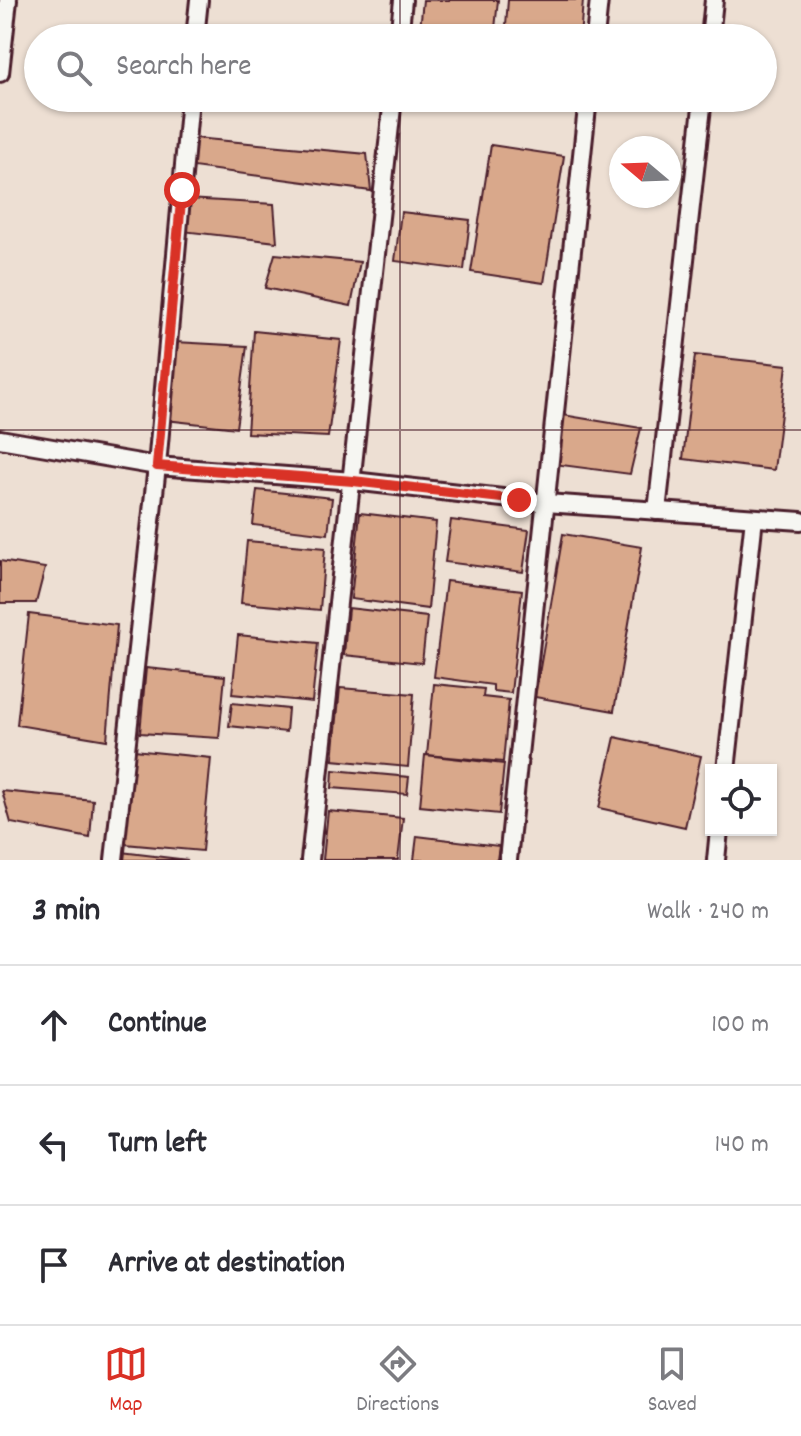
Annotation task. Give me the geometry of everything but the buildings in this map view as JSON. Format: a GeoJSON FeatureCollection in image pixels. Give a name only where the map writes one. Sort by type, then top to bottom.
{"type":"FeatureCollection","features":[{"type":"Feature","properties":{"kind":"street"},"geometry":{"type":"LineString","coordinates":[[0,73],[8,0]]}},
{"type":"Feature","properties":{"kind":"street"},"geometry":{"type":"LineString","coordinates":[[196,24],[199,0]]}},
{"type":"Feature","properties":{"kind":"street"},"geometry":{"type":"LineString","coordinates":[[400,24],[403,0]]}},
{"type":"Feature","properties":{"kind":"street"},"geometry":{"type":"LineString","coordinates":[[596,24],[599,0]]}},
{"type":"Feature","properties":{"kind":"street"},"geometry":{"type":"LineString","coordinates":[[711,24],[714,0]]}},
{"type":"Feature","properties":{"kind":"street"},"geometry":{"type":"LineString","coordinates":[[114,860],[157,466],[189,112]]}},
{"type":"Feature","properties":{"kind":"street"},"geometry":{"type":"LineString","coordinates":[[310,860],[392,112]]}},
{"type":"Feature","properties":{"kind":"street"},"geometry":{"type":"LineString","coordinates":[[508,860],[587,112]]}},
{"type":"Feature","properties":{"kind":"street"},"geometry":{"type":"LineString","coordinates":[[657,511],[701,112]]}},
{"type":"Feature","properties":{"kind":"street"},"geometry":{"type":"LineString","coordinates":[[0,439],[157,466],[353,481],[546,503],[801,521]]}},
{"type":"Feature","properties":{"kind":"street"},"geometry":{"type":"LineString","coordinates":[[727,764],[754,518]]}},
{"type":"Feature","properties":{"kind":"street"},"geometry":{"type":"LineString","coordinates":[[716,860],[718,836]]}},
{"type":"Feature","properties":{"kind":"route"},"geometry":{"type":"LineString","coordinates":[[182,190],[157,466],[353,481],[519,500]]}}]}
